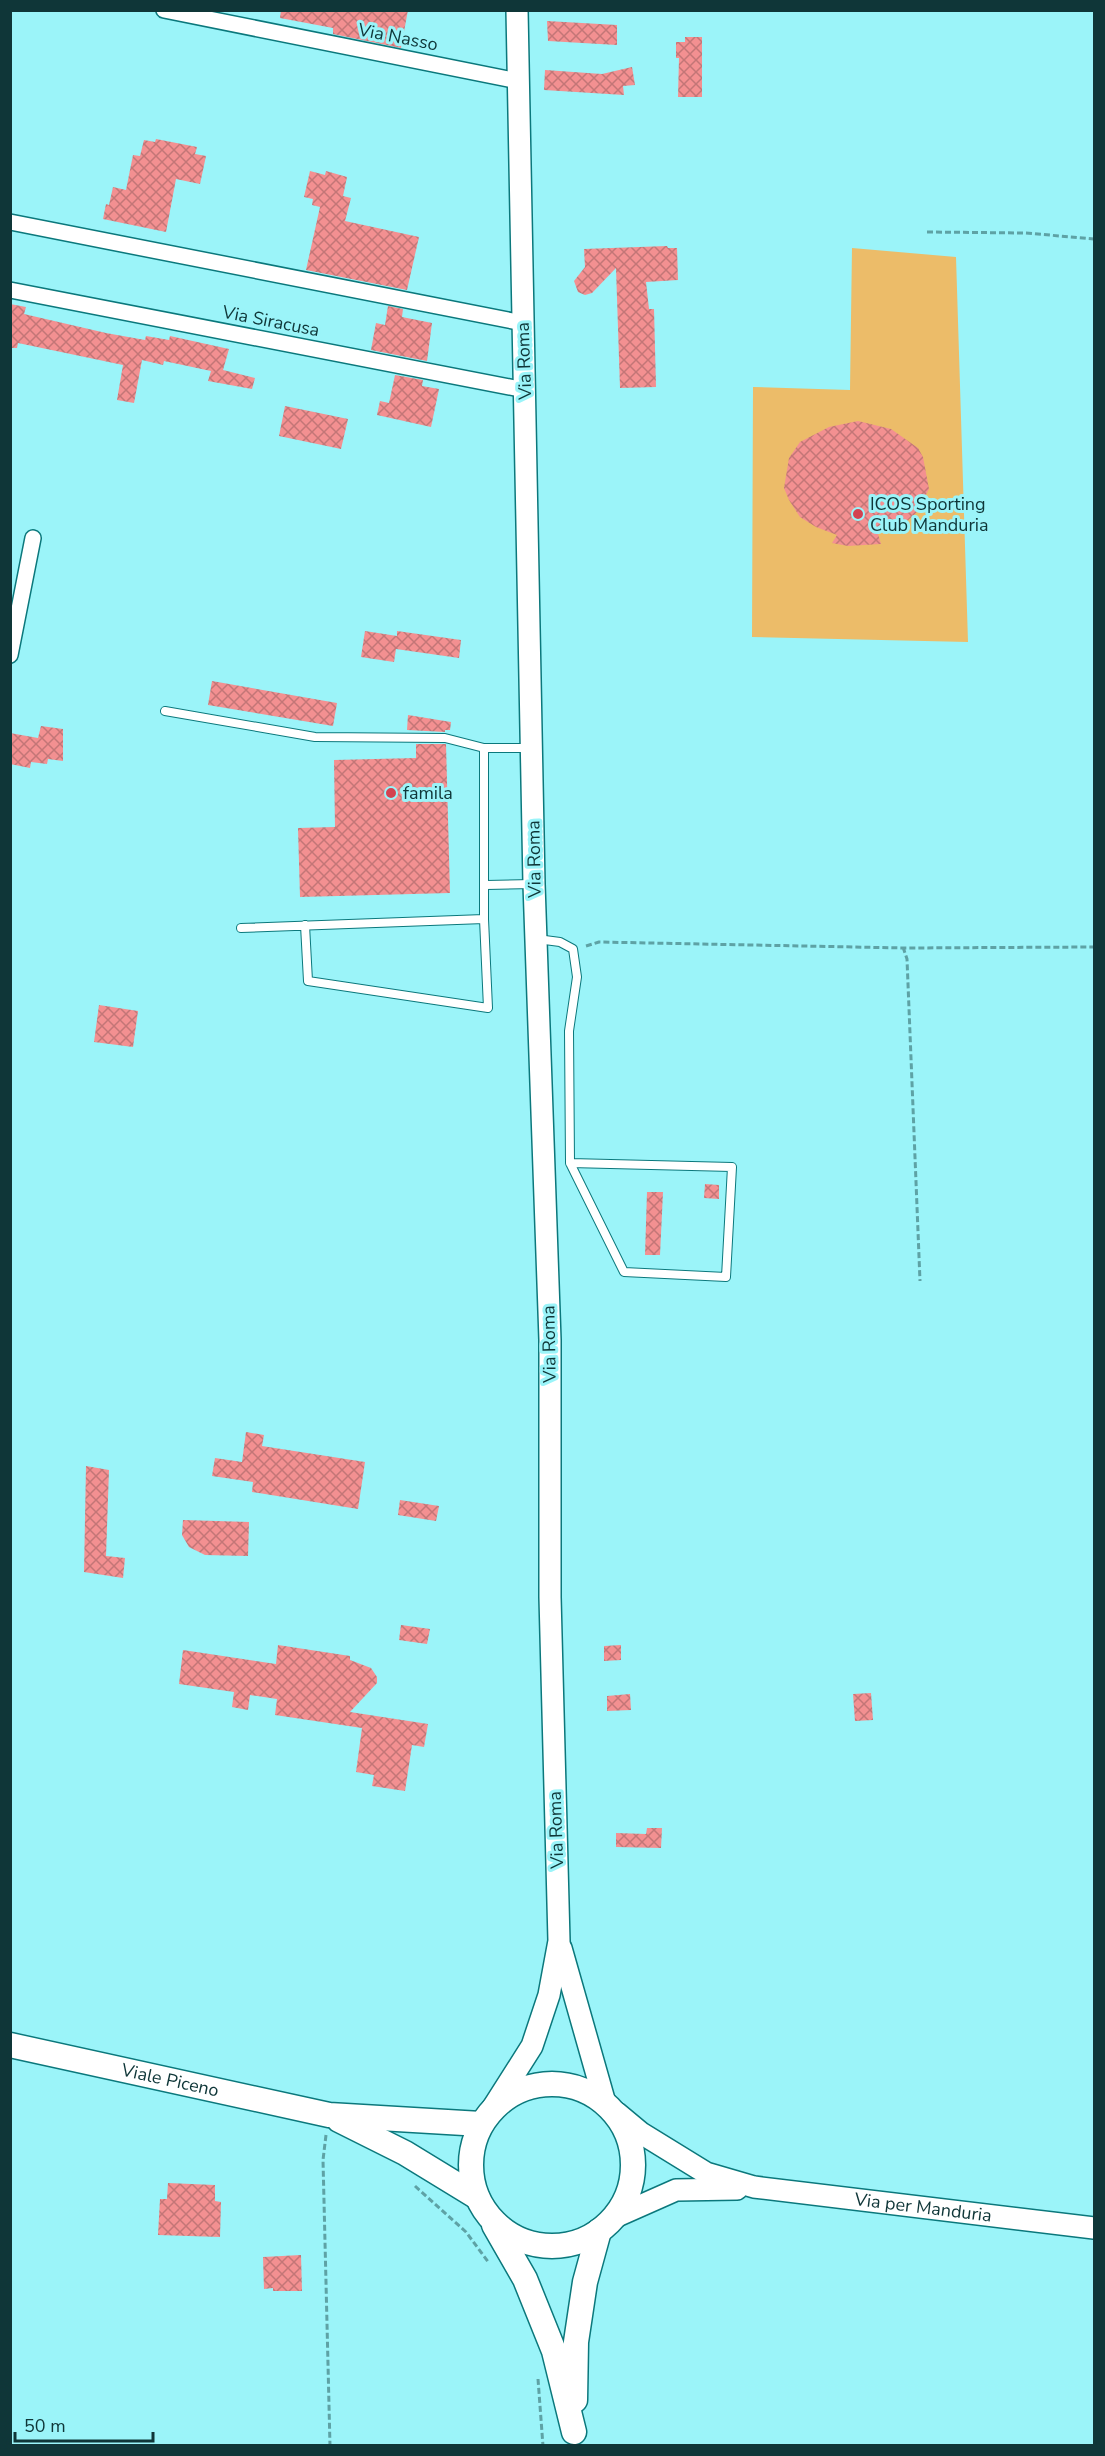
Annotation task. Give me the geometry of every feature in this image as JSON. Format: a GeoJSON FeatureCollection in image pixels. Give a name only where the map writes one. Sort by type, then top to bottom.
{"type":"FeatureCollection","features":[{"type":"Feature","properties":{"kind":"main road","name":"Viale Piceno"},"geometry":{"type":"LineString","coordinates":[[10,2045],[328,2126],[405,2153],[477,2197]]}},
{"type":"Feature","properties":{"kind":"main road"},"geometry":{"type":"LineString","coordinates":[[547,2083],[578,2088],[611,2108],[628,2138],[633,2158],[632,2179],[626,2199],[607,2224],[585,2282],[576,2342],[574,2438],[554,2351],[525,2279],[477,2197],[471,2179],[470,2160],[474,2142],[487,2116],[508,2096],[527,2087],[547,2083]]}},
{"type":"Feature","properties":{"kind":"main road","name":"Viale Piceno"},"geometry":{"type":"LineString","coordinates":[[328,2126],[487,2116]]}},
{"type":"Feature","properties":{"kind":"main road"},"geometry":{"type":"LineString","coordinates":[[492,2220],[510,2235],[532,2244],[555,2247],[578,2242],[607,2224]]}},
{"type":"Feature","properties":{"kind":"street","name":"Via Nasso"},"geometry":{"type":"LineString","coordinates":[[164,10],[518,81]]}},
{"type":"Feature","properties":{"kind":"street","name":"Via Roma"},"geometry":{"type":"LineString","coordinates":[[487,2116],[532,2046],[549,1995],[559,1941],[550,1597],[550,1340],[534,884],[517,10]]}},
{"type":"Feature","properties":{"kind":"street"},"geometry":{"type":"LineString","coordinates":[[10,222],[523,323]]}},
{"type":"Feature","properties":{"kind":"street","name":"Via Siracusa"},"geometry":{"type":"LineString","coordinates":[[10,290],[525,390]]}},
{"type":"Feature","properties":{"kind":"street"},"geometry":{"type":"LineString","coordinates":[[10,655],[13,625],[33,538]]}},
{"type":"Feature","properties":{"kind":"street","name":"Via Roma"},"geometry":{"type":"LineString","coordinates":[[559,1941],[611,2108]]}},
{"type":"Feature","properties":{"kind":"street","name":"Via per Manduria"},"geometry":{"type":"LineString","coordinates":[[611,2108],[641,2133],[706,2173],[754,2187]]}},
{"type":"Feature","properties":{"kind":"street","name":"Via per Manduria"},"geometry":{"type":"LineString","coordinates":[[607,2224],[676,2190],[754,2187],[1095,2228]]}},
{"type":"Feature","properties":{"kind":"lane"},"geometry":{"type":"LineString","coordinates":[[165,711],[315,737],[445,738],[484,748],[533,748]]}},
{"type":"Feature","properties":{"kind":"lane"},"geometry":{"type":"LineString","coordinates":[[305,926],[308,981],[488,1008],[484,919],[486,885],[484,748]]}},
{"type":"Feature","properties":{"kind":"lane"},"geometry":{"type":"LineString","coordinates":[[486,885],[534,884]]}},
{"type":"Feature","properties":{"kind":"lane"},"geometry":{"type":"LineString","coordinates":[[242,928],[484,919]]}},
{"type":"Feature","properties":{"kind":"lane"},"geometry":{"type":"LineString","coordinates":[[536,939],[560,942],[573,949],[577,977],[569,1031],[570,1163],[624,1272],[726,1277],[732,1167],[570,1163]]}},
{"type":"Feature","properties":{"kind":"path"},"geometry":{"type":"LineString","coordinates":[[927,232],[1026,233],[1095,239]]}},
{"type":"Feature","properties":{"kind":"path"},"geometry":{"type":"LineString","coordinates":[[573,949],[599,942],[903,948],[1095,947]]}},
{"type":"Feature","properties":{"kind":"path"},"geometry":{"type":"LineString","coordinates":[[903,948],[908,959],[920,1281]]}},
{"type":"Feature","properties":{"kind":"path"},"geometry":{"type":"LineString","coordinates":[[328,2126],[336,2141]]}},
{"type":"Feature","properties":{"kind":"path"},"geometry":{"type":"LineString","coordinates":[[328,2126],[323,2160],[330,2445]]}},
{"type":"Feature","properties":{"kind":"path"},"geometry":{"type":"LineString","coordinates":[[413,2184],[466,2232],[494,2268]]}},
{"type":"Feature","properties":{"kind":"path"},"geometry":{"type":"LineString","coordinates":[[537,2372],[543,2445]]}},
{"type":"Feature","properties":{"kind":"shaded area","name":"ICOS Sporting Club Manduria"},"geometry":{"type":"Polygon","coordinates":[[[852,248],[956,257],[968,642],[752,637],[753,387],[850,390],[852,248]]]}},
{"type":"Feature","properties":{"kind":"building"},"geometry":{"type":"Polygon","coordinates":[[[281,10],[408,10],[401,48],[333,34],[333,28],[280,18],[281,10]]]}},
{"type":"Feature","properties":{"kind":"building"},"geometry":{"type":"Polygon","coordinates":[[[547,21],[617,25],[617,45],[548,41],[547,21]]]}},
{"type":"Feature","properties":{"kind":"building"},"geometry":{"type":"Polygon","coordinates":[[[685,37],[702,37],[702,97],[678,97],[679,58],[676,58],[676,42],[685,42],[685,37]]]}},
{"type":"Feature","properties":{"kind":"building"},"geometry":{"type":"Polygon","coordinates":[[[632,67],[635,85],[623,86],[624,95],[544,90],[545,70],[602,74],[632,67]]]}},
{"type":"Feature","properties":{"kind":"building"},"geometry":{"type":"Polygon","coordinates":[[[156,139],[197,147],[195,154],[206,156],[200,184],[176,179],[166,232],[103,219],[113,187],[126,190],[133,155],[140,156],[144,140],[155,142],[156,139]]]}},
{"type":"Feature","properties":{"kind":"building"},"geometry":{"type":"Polygon","coordinates":[[[310,171],[325,175],[326,171],[347,177],[343,196],[351,198],[345,221],[419,237],[407,290],[306,270],[320,207],[312,205],[313,199],[304,197],[310,171]]]}},
{"type":"Feature","properties":{"kind":"building"},"geometry":{"type":"Polygon","coordinates":[[[667,246],[677,248],[678,280],[646,282],[649,309],[654,309],[656,387],[620,388],[616,268],[592,293],[585,295],[578,292],[574,281],[585,267],[584,249],[667,246]]]}},
{"type":"Feature","properties":{"kind":"building"},"geometry":{"type":"Polygon","coordinates":[[[10,304],[26,307],[24,314],[106,333],[145,340],[146,336],[169,340],[170,336],[229,349],[223,370],[255,378],[252,389],[208,381],[211,371],[164,361],[163,365],[142,360],[134,403],[117,400],[123,365],[18,343],[17,348],[10,348],[10,304]]]}},
{"type":"Feature","properties":{"kind":"building"},"geometry":{"type":"Polygon","coordinates":[[[388,306],[403,309],[402,317],[432,323],[427,361],[371,350],[376,323],[385,325],[388,306]]]}},
{"type":"Feature","properties":{"kind":"building"},"geometry":{"type":"Polygon","coordinates":[[[395,375],[423,380],[422,386],[439,389],[431,427],[377,415],[380,401],[389,403],[395,375]]]}},
{"type":"Feature","properties":{"kind":"building"},"geometry":{"type":"Polygon","coordinates":[[[285,406],[348,419],[341,449],[279,436],[285,406]]]}},
{"type":"Feature","properties":{"kind":"building"},"geometry":{"type":"Polygon","coordinates":[[[858,421],[891,429],[918,448],[923,457],[929,489],[916,513],[906,522],[878,534],[881,544],[848,546],[832,543],[837,535],[816,527],[800,517],[784,488],[789,458],[800,442],[829,427],[858,421]]]}},
{"type":"Feature","properties":{"kind":"building"},"geometry":{"type":"Polygon","coordinates":[[[365,631],[397,636],[397,631],[461,640],[459,658],[396,649],[394,662],[361,657],[365,631]]]}},
{"type":"Feature","properties":{"kind":"building"},"geometry":{"type":"Polygon","coordinates":[[[212,681],[337,703],[333,726],[208,705],[212,681]]]}},
{"type":"Feature","properties":{"kind":"building"},"geometry":{"type":"Polygon","coordinates":[[[408,715],[451,722],[450,730],[445,730],[445,732],[407,730],[408,715]]]}},
{"type":"Feature","properties":{"kind":"building"},"geometry":{"type":"Polygon","coordinates":[[[41,726],[63,729],[63,761],[48,759],[47,764],[31,762],[30,768],[10,764],[10,733],[38,738],[41,726]]]}},
{"type":"Feature","properties":{"kind":"building","name":"famila"},"geometry":{"type":"Polygon","coordinates":[[[416,744],[446,744],[450,893],[300,897],[298,828],[335,827],[334,760],[416,758],[416,744]]]}},
{"type":"Feature","properties":{"kind":"building"},"geometry":{"type":"Polygon","coordinates":[[[99,1005],[138,1011],[133,1047],[94,1042],[99,1005]]]}},
{"type":"Feature","properties":{"kind":"building"},"geometry":{"type":"Polygon","coordinates":[[[705,1184],[719,1185],[719,1199],[704,1198],[705,1184]]]}},
{"type":"Feature","properties":{"kind":"building"},"geometry":{"type":"Polygon","coordinates":[[[647,1192],[663,1192],[660,1255],[645,1255],[647,1192]]]}},
{"type":"Feature","properties":{"kind":"building"},"geometry":{"type":"Polygon","coordinates":[[[246,1432],[264,1435],[262,1446],[365,1462],[358,1509],[252,1492],[253,1482],[212,1476],[215,1458],[242,1462],[246,1432]]]}},
{"type":"Feature","properties":{"kind":"building"},"geometry":{"type":"Polygon","coordinates":[[[86,1466],[109,1470],[106,1556],[125,1558],[123,1578],[84,1572],[86,1466]]]}},
{"type":"Feature","properties":{"kind":"building"},"geometry":{"type":"Polygon","coordinates":[[[400,1500],[439,1506],[436,1521],[398,1515],[400,1500]]]}},
{"type":"Feature","properties":{"kind":"building"},"geometry":{"type":"Polygon","coordinates":[[[183,1520],[249,1522],[248,1556],[205,1555],[189,1547],[182,1535],[183,1520]]]}},
{"type":"Feature","properties":{"kind":"building"},"geometry":{"type":"Polygon","coordinates":[[[401,1625],[430,1629],[427,1644],[399,1640],[401,1625]]]}},
{"type":"Feature","properties":{"kind":"building"},"geometry":{"type":"Polygon","coordinates":[[[278,1645],[350,1656],[350,1660],[371,1668],[377,1677],[377,1683],[350,1712],[428,1724],[424,1747],[412,1745],[405,1791],[372,1786],[374,1775],[356,1772],[362,1728],[275,1715],[277,1699],[250,1695],[248,1710],[232,1707],[234,1692],[179,1684],[183,1650],[276,1664],[278,1645]]]}},
{"type":"Feature","properties":{"kind":"building"},"geometry":{"type":"Polygon","coordinates":[[[621,1645],[621,1660],[604,1661],[604,1646],[621,1645]]]}},
{"type":"Feature","properties":{"kind":"building"},"geometry":{"type":"Polygon","coordinates":[[[871,1693],[873,1720],[855,1721],[853,1694],[871,1693]]]}},
{"type":"Feature","properties":{"kind":"building"},"geometry":{"type":"Polygon","coordinates":[[[630,1694],[631,1710],[607,1711],[607,1696],[630,1694]]]}},
{"type":"Feature","properties":{"kind":"building"},"geometry":{"type":"Polygon","coordinates":[[[647,1828],[662,1828],[661,1848],[616,1847],[616,1833],[646,1834],[647,1828]]]}},
{"type":"Feature","properties":{"kind":"building"},"geometry":{"type":"Polygon","coordinates":[[[168,2183],[215,2185],[215,2201],[221,2202],[220,2237],[158,2235],[160,2199],[167,2199],[168,2183]]]}},
{"type":"Feature","properties":{"kind":"building"},"geometry":{"type":"Polygon","coordinates":[[[301,2255],[302,2291],[264,2289],[263,2257],[301,2255]]]}},
{"type":"Feature","properties":{"kind":"place","name":"ICOS Sporting Club Manduria"},"geometry":{"type":"Point","coordinates":[858,514]}},
{"type":"Feature","properties":{"kind":"place","name":"famila"},"geometry":{"type":"Point","coordinates":[391,793]}}]}
